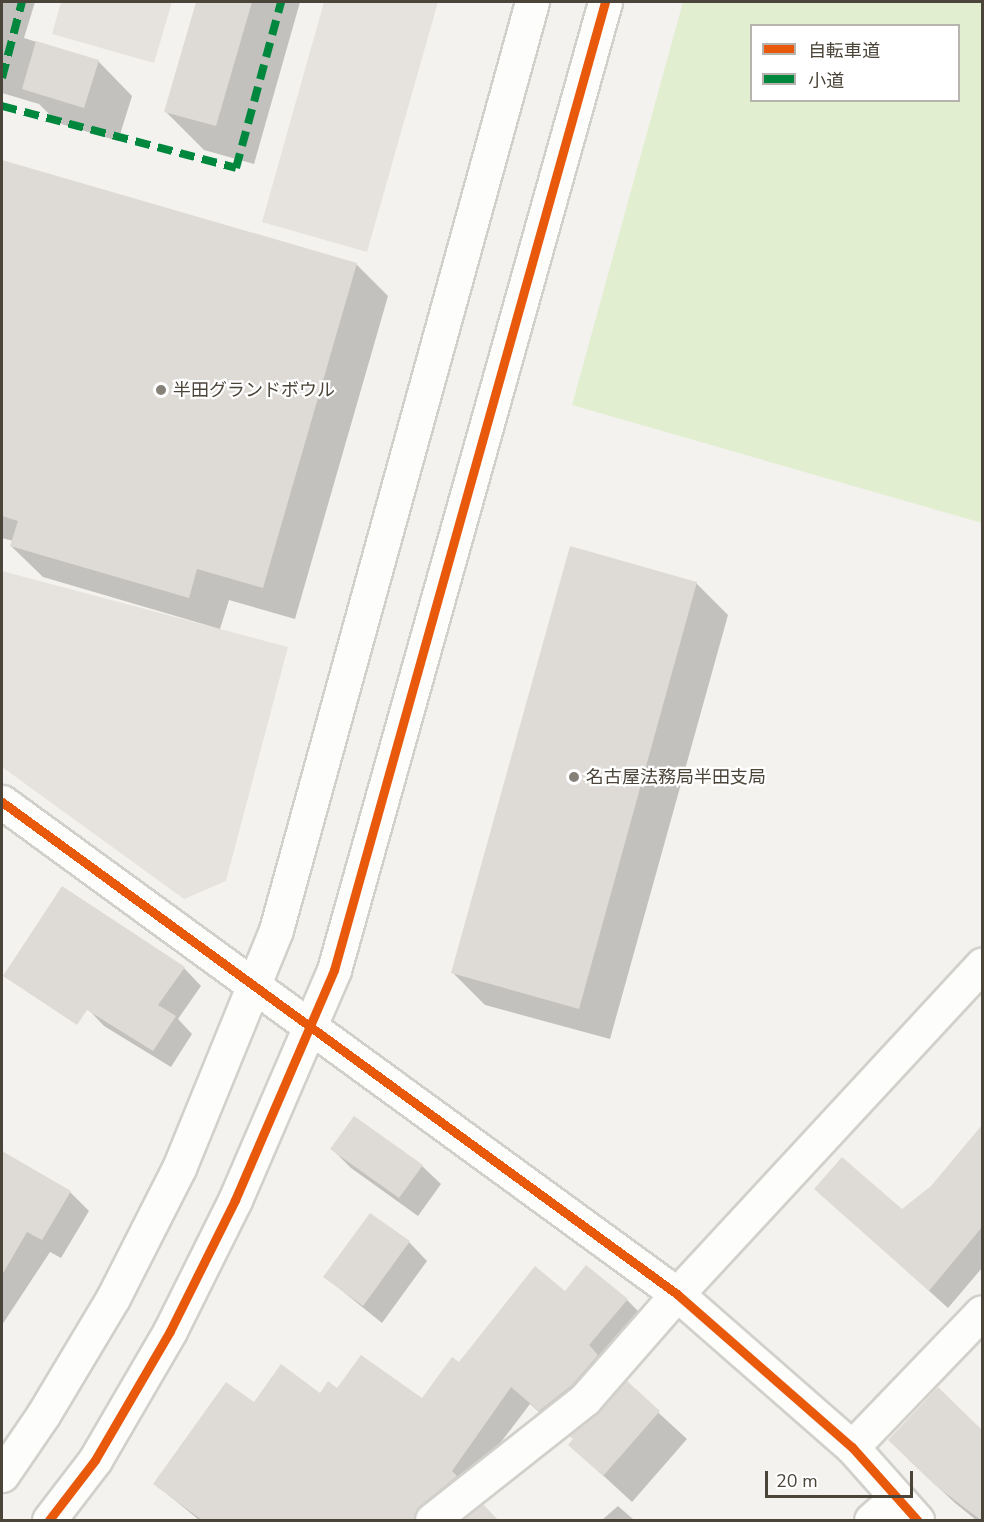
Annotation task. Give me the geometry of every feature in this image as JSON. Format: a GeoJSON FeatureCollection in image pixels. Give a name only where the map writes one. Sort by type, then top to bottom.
{"type":"FeatureCollection","features":[{"type":"Feature","properties":{"kind":"street"},"geometry":{"type":"LineString","coordinates":[[2,1475],[43,1415],[113,1298],[179,1168],[276,930],[532,2]]}},
{"type":"Feature","properties":{"kind":"street"},"geometry":{"type":"LineString","coordinates":[[50,1521],[94,1460],[170,1331],[235,1200],[334,970],[605,2]]}},
{"type":"Feature","properties":{"kind":"street"},"geometry":{"type":"LineString","coordinates":[[2,802],[677,1294],[852,1447],[907,1509],[871,1521]]}},
{"type":"Feature","properties":{"kind":"street"},"geometry":{"type":"LineString","coordinates":[[432,1521],[585,1399],[677,1294],[982,965]]}},
{"type":"Feature","properties":{"kind":"street"},"geometry":{"type":"LineString","coordinates":[[852,1447],[982,1312]]}},
{"type":"Feature","properties":{"kind":"green space"},"geometry":{"type":"Polygon","coordinates":[[[683,2],[982,2],[982,523],[572,405],[683,2]]]}},
{"type":"Feature","properties":{"kind":"shaded area"},"geometry":{"type":"Polygon","coordinates":[[[61,2],[172,2],[154,63],[52,34],[61,2]]]}},
{"type":"Feature","properties":{"kind":"shaded area"},"geometry":{"type":"Polygon","coordinates":[[[324,2],[438,2],[367,252],[262,222],[324,2]]]}},
{"type":"Feature","properties":{"kind":"shaded area"},"geometry":{"type":"Polygon","coordinates":[[[2,571],[288,647],[226,881],[184,899],[2,767],[2,571]]]}},
{"type":"Feature","properties":{"kind":"building"},"geometry":{"type":"Polygon","coordinates":[[[196,2],[252,2],[216,126],[164,112],[196,2]]]}},
{"type":"Feature","properties":{"kind":"building"},"geometry":{"type":"Polygon","coordinates":[[[36,41],[99,60],[84,108],[22,89],[36,41]]]}},
{"type":"Feature","properties":{"kind":"building","name":"半田グランドボウル"},"geometry":{"type":"Polygon","coordinates":[[[2,160],[357,263],[263,588],[197,569],[189,598],[10,546],[18,521],[2,516],[2,160]]]}},
{"type":"Feature","properties":{"kind":"building","name":"名古屋法務局半田支局"},"geometry":{"type":"Polygon","coordinates":[[[570,546],[697,582],[579,1009],[451,973],[570,546]]]}},
{"type":"Feature","properties":{"kind":"building"},"geometry":{"type":"Polygon","coordinates":[[[62,886],[185,967],[158,1005],[176,1016],[153,1051],[87,1010],[77,1025],[3,976],[62,886]]]}},
{"type":"Feature","properties":{"kind":"building"},"geometry":{"type":"Polygon","coordinates":[[[354,1116],[423,1165],[399,1198],[330,1149],[354,1116]]]}},
{"type":"Feature","properties":{"kind":"building"},"geometry":{"type":"Polygon","coordinates":[[[982,1125],[982,1227],[929,1291],[814,1189],[842,1157],[902,1209],[931,1186],[982,1125]]]}},
{"type":"Feature","properties":{"kind":"building"},"geometry":{"type":"Polygon","coordinates":[[[2,1151],[71,1191],[42,1240],[27,1232],[2,1275],[2,1151]]]}},
{"type":"Feature","properties":{"kind":"building"},"geometry":{"type":"Polygon","coordinates":[[[370,1213],[410,1241],[363,1306],[323,1277],[370,1213]]]}},
{"type":"Feature","properties":{"kind":"building"},"geometry":{"type":"Polygon","coordinates":[[[586,1265],[628,1299],[589,1345],[598,1355],[572,1385],[539,1411],[511,1387],[452,1471],[457,1476],[420,1506],[414,1521],[203,1521],[153,1484],[226,1382],[254,1402],[281,1364],[320,1393],[328,1381],[337,1388],[361,1355],[422,1398],[452,1357],[459,1362],[535,1266],[565,1291],[586,1265]]]}},
{"type":"Feature","properties":{"kind":"building"},"geometry":{"type":"Polygon","coordinates":[[[626,1380],[660,1411],[603,1476],[568,1445],[573,1439],[569,1436],[599,1412],[626,1380]]]}},
{"type":"Feature","properties":{"kind":"building"},"geometry":{"type":"Polygon","coordinates":[[[938,1387],[982,1430],[982,1521],[935,1485],[888,1440],[938,1387]]]}},
{"type":"Feature","properties":{"kind":"building"},"geometry":{"type":"Polygon","coordinates":[[[483,1504],[499,1521],[462,1521],[483,1504]]]}},
{"type":"Feature","properties":{"kind":"marked path"},"geometry":{"type":"LineString","coordinates":[[2,78],[22,2]]}},
{"type":"Feature","properties":{"kind":"marked path"},"geometry":{"type":"LineString","coordinates":[[2,106],[236,168],[281,2]]}},
{"type":"Feature","properties":{"kind":"cycle path"},"geometry":{"type":"LineString","coordinates":[[49,1520],[95,1460],[170,1331],[235,1200],[334,970],[605,2]]}},
{"type":"Feature","properties":{"kind":"cycle path"},"geometry":{"type":"LineString","coordinates":[[2,802],[677,1294],[852,1447],[917,1520]]}},
{"type":"Feature","properties":{"kind":"place","name":"半田グランドボウル"},"geometry":{"type":"Point","coordinates":[161,390]}},
{"type":"Feature","properties":{"kind":"place","name":"名古屋法務局半田支局"},"geometry":{"type":"Point","coordinates":[574,777]}}]}
